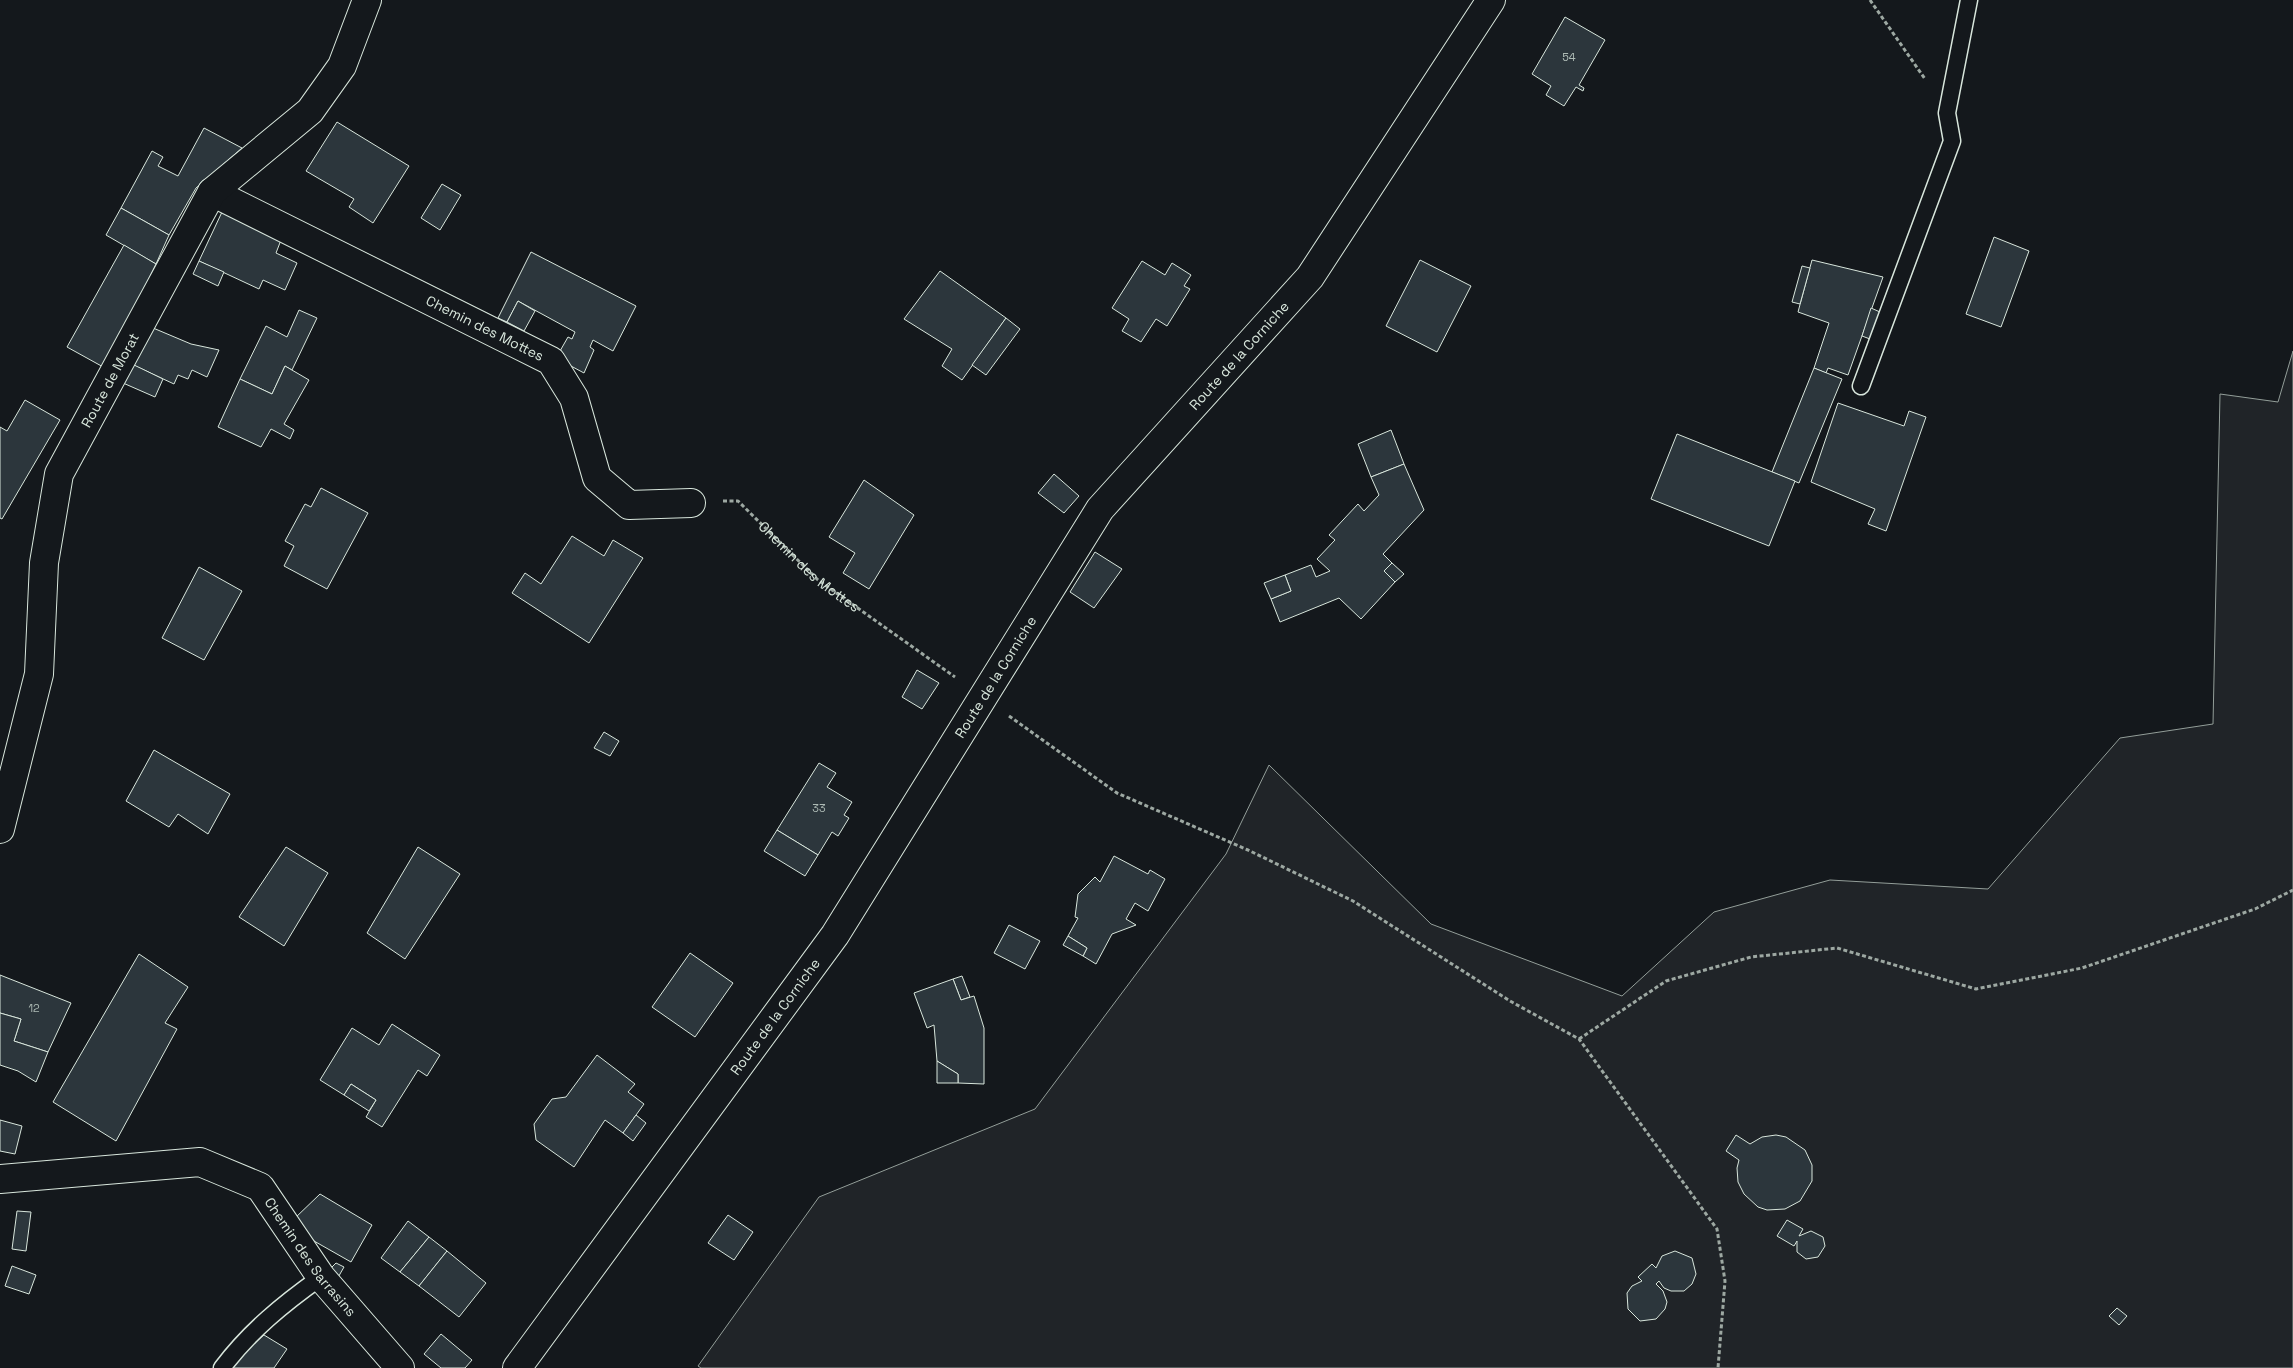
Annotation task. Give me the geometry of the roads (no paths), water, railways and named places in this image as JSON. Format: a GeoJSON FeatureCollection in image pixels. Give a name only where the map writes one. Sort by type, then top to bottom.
{"type":"FeatureCollection","features":[{"type":"Feature","properties":{"kind":"street","name":"Route de Morat"},"geometry":{"type":"LineString","coordinates":[[0,829],[39,674],[44,563],[59,474],[212,192],[310,111],[342,66],[366,0]]}},
{"type":"Feature","properties":{"kind":"street","name":"Route de la Corniche"},"geometry":{"type":"LineString","coordinates":[[517,1368],[835,934],[1100,509],[1310,277],[1491,0]]}},
{"type":"Feature","properties":{"kind":"street","name":"Chemin des Mottes"},"geometry":{"type":"LineString","coordinates":[[212,192],[551,361],[574,398],[597,478],[629,505],[691,503]]}},
{"type":"Feature","properties":{"kind":"street","name":"Chemin des Sarrasins"},"geometry":{"type":"LineString","coordinates":[[0,1179],[200,1162],[260,1187],[321,1277],[400,1368]]}},
{"type":"Feature","properties":{"kind":"lane"},"geometry":{"type":"LineString","coordinates":[[1861,386],[1952,141],[1947,113],[1968,0]]}},
{"type":"Feature","properties":{"kind":"lane"},"geometry":{"type":"LineString","coordinates":[[222,1368],[242,1343],[271,1314],[321,1277]]}}]}
